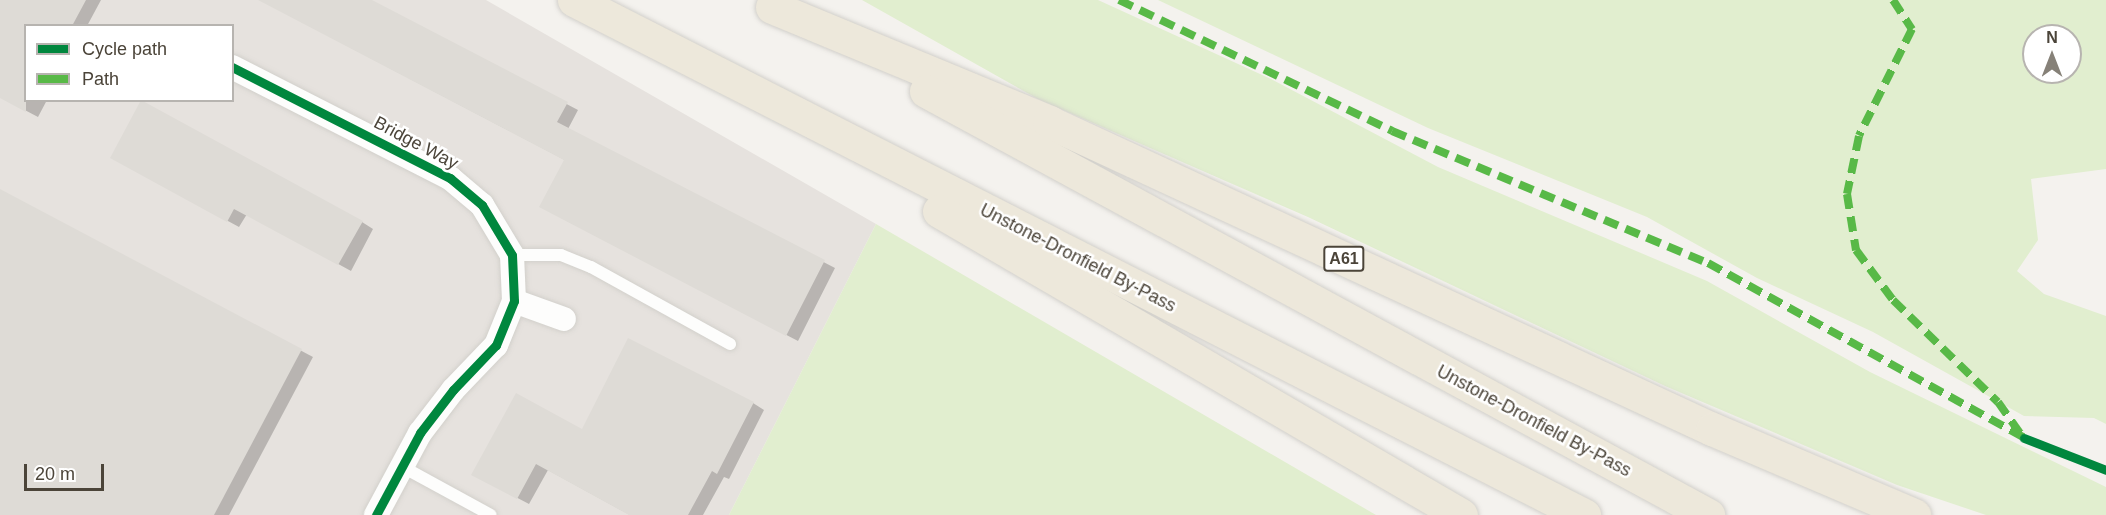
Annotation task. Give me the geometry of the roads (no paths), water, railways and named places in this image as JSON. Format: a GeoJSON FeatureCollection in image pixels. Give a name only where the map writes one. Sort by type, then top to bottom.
{"type":"FeatureCollection","features":[{"type":"Feature","properties":{"kind":"highway","name":"Unstone-Dronfield By-Pass"},"geometry":{"type":"LineString","coordinates":[[574,0],[1584,515]]}},
{"type":"Feature","properties":{"kind":"highway","name":"Unstone-Dronfield By-Pass"},"geometry":{"type":"LineString","coordinates":[[765,4],[1708,515]]}},
{"type":"Feature","properties":{"kind":"highway","name":"A61"},"geometry":{"type":"LineString","coordinates":[[765,4],[1049,122],[1712,429],[1914,515]]}},
{"type":"Feature","properties":{"kind":"highway"},"geometry":{"type":"LineString","coordinates":[[637,34],[1461,515]]}},
{"type":"Feature","properties":{"kind":"street","name":"Bridge Way"},"geometry":{"type":"LineString","coordinates":[[234,67],[450,178],[482,205],[512,255],[513,301],[496,345],[453,390],[420,433],[376,515]]}},
{"type":"Feature","properties":{"kind":"street"},"geometry":{"type":"LineString","coordinates":[[513,301],[564,319]]}},
{"type":"Feature","properties":{"kind":"lane"},"geometry":{"type":"LineString","coordinates":[[512,255],[561,255],[591,267],[730,344]]}},
{"type":"Feature","properties":{"kind":"lane"},"geometry":{"type":"LineString","coordinates":[[401,466],[491,515]]}}]}
